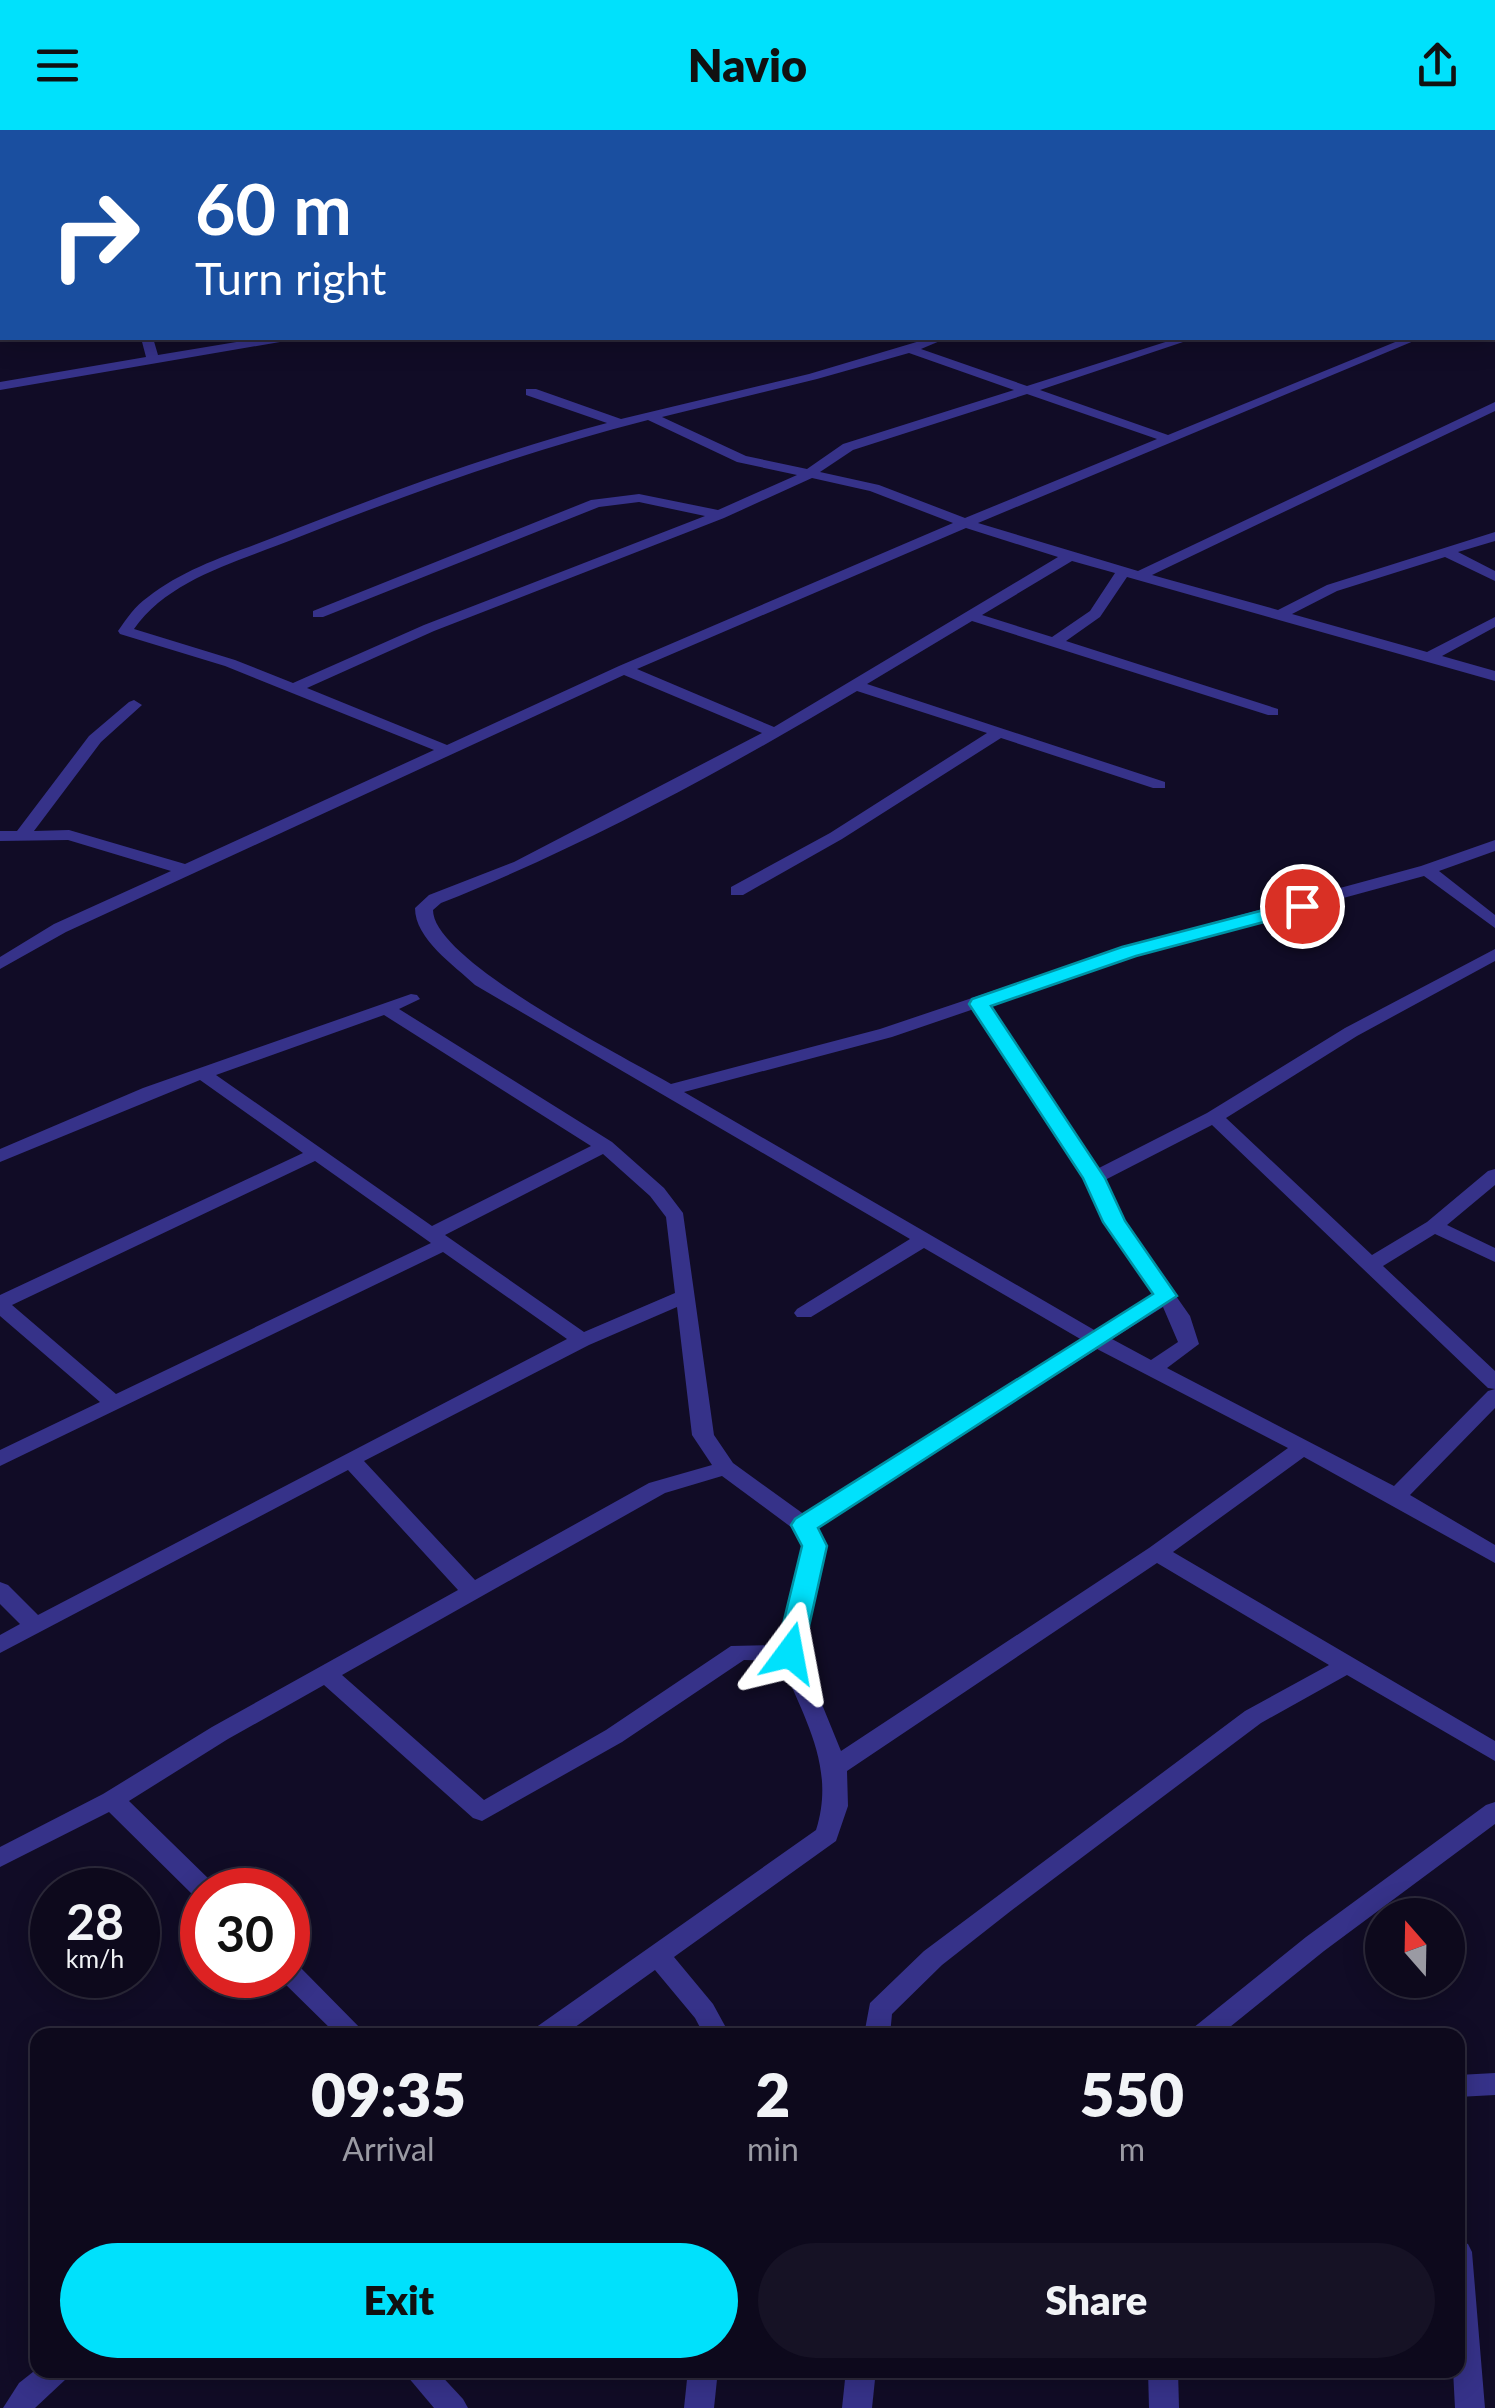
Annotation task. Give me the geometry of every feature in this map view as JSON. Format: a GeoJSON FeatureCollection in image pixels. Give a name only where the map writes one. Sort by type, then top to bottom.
{"type":"FeatureCollection","features":[{"type":"Feature","properties":{"kind":"street"},"geometry":{"type":"LineString","coordinates":[[1217,130],[1228,130]]}},
{"type":"Feature","properties":{"kind":"street"},"geometry":{"type":"LineString","coordinates":[[148,340],[153,359]]}},
{"type":"Feature","properties":{"kind":"street"},"geometry":{"type":"LineString","coordinates":[[0,386],[268,340]]}},
{"type":"Feature","properties":{"kind":"street"},"geometry":{"type":"LineString","coordinates":[[449,752],[295,688],[125,631],[131,620],[165,593],[200,572],[383,499],[494,460],[935,340]]}},
{"type":"Feature","properties":{"kind":"street"},"geometry":{"type":"LineString","coordinates":[[295,688],[430,628],[719,514],[806,476],[848,447],[1183,340]]}},
{"type":"Feature","properties":{"kind":"street"},"geometry":{"type":"LineString","coordinates":[[0,964],[60,928],[624,670],[1402,340]]}},
{"type":"Feature","properties":{"kind":"street"},"geometry":{"type":"LineString","coordinates":[[910,349],[1168,439]]}},
{"type":"Feature","properties":{"kind":"street"},"geometry":{"type":"LineString","coordinates":[[532,392],[622,424]]}},
{"type":"Feature","properties":{"kind":"street"},"geometry":{"type":"LineString","coordinates":[[1142,574],[1495,406]]}},
{"type":"Feature","properties":{"kind":"street"},"geometry":{"type":"LineString","coordinates":[[652,417],[742,459],[904,497],[965,523],[1070,556],[1495,676]]}},
{"type":"Feature","properties":{"kind":"street"},"geometry":{"type":"LineString","coordinates":[[318,614],[596,503],[639,498],[719,514]]}},
{"type":"Feature","properties":{"kind":"street"},"geometry":{"type":"LineString","coordinates":[[1278,615],[1332,588],[1495,536]]}},
{"type":"Feature","properties":{"kind":"street"},"geometry":{"type":"LineString","coordinates":[[1445,550],[1495,577]]}},
{"type":"Feature","properties":{"kind":"street"},"geometry":{"type":"LineString","coordinates":[[1070,556],[775,733],[520,866],[462,886],[424,908],[424,920],[438,940],[481,981],[666,1091],[1095,1339],[1396,1496],[1495,1554]]}},
{"type":"Feature","properties":{"kind":"street"},"geometry":{"type":"LineString","coordinates":[[1054,643],[1095,614],[1124,570]]}},
{"type":"Feature","properties":{"kind":"street"},"geometry":{"type":"LineString","coordinates":[[967,615],[1273,712]]}},
{"type":"Feature","properties":{"kind":"street"},"geometry":{"type":"LineString","coordinates":[[1429,657],[1495,622]]}},
{"type":"Feature","properties":{"kind":"street"},"geometry":{"type":"LineString","coordinates":[[624,670],[775,733]]}},
{"type":"Feature","properties":{"kind":"street"},"geometry":{"type":"LineString","coordinates":[[858,686],[1159,785]]}},
{"type":"Feature","properties":{"kind":"street"},"geometry":{"type":"LineString","coordinates":[[24,834],[95,739],[134,704]]}},
{"type":"Feature","properties":{"kind":"street"},"geometry":{"type":"LineString","coordinates":[[737,891],[836,836],[1000,731]]}},
{"type":"Feature","properties":{"kind":"street"},"geometry":{"type":"LineString","coordinates":[[0,836],[69,835],[188,870]]}},
{"type":"Feature","properties":{"kind":"street"},"geometry":{"type":"LineString","coordinates":[[666,1091],[886,1033],[1129,952],[1427,870],[1495,845]]}},
{"type":"Feature","properties":{"kind":"street"},"geometry":{"type":"LineString","coordinates":[[1427,870],[1495,923]]}},
{"type":"Feature","properties":{"kind":"street"},"geometry":{"type":"LineString","coordinates":[[1094,1178],[1214,1117],[1351,1032],[1495,954]]}},
{"type":"Feature","properties":{"kind":"street"},"geometry":{"type":"LineString","coordinates":[[0,1156],[202,1072],[315,1036],[411,999]]}},
{"type":"Feature","properties":{"kind":"street"},"geometry":{"type":"LineString","coordinates":[[980,1004],[1094,1178],[1114,1222],[1180,1316],[1189,1344],[1151,1368]]}},
{"type":"Feature","properties":{"kind":"street"},"geometry":{"type":"LineString","coordinates":[[385,1008],[605,1146],[657,1192],[676,1217],[703,1435],[725,1468],[804,1525],[814,1546],[790,1653],[835,1767],[836,1806],[827,1835],[554,2028]]}},
{"type":"Feature","properties":{"kind":"street"},"geometry":{"type":"LineString","coordinates":[[202,1072],[582,1340]]}},
{"type":"Feature","properties":{"kind":"street"},"geometry":{"type":"LineString","coordinates":[[1214,1117],[1495,1383]]}},
{"type":"Feature","properties":{"kind":"street"},"geometry":{"type":"LineString","coordinates":[[0,1459],[438,1239],[605,1146]]}},
{"type":"Feature","properties":{"kind":"street"},"geometry":{"type":"LineString","coordinates":[[112,1402],[0,1304],[315,1154]]}},
{"type":"Feature","properties":{"kind":"street"},"geometry":{"type":"LineString","coordinates":[[1368,1266],[1434,1226],[1495,1175]]}},
{"type":"Feature","properties":{"kind":"street"},"geometry":{"type":"LineString","coordinates":[[1434,1226],[1495,1256]]}},
{"type":"Feature","properties":{"kind":"street"},"geometry":{"type":"LineString","coordinates":[[804,1313],[924,1240]]}},
{"type":"Feature","properties":{"kind":"street"},"geometry":{"type":"LineString","coordinates":[[0,1646],[582,1340],[686,1296]]}},
{"type":"Feature","properties":{"kind":"street"},"geometry":{"type":"LineString","coordinates":[[804,1525],[1166,1296]]}},
{"type":"Feature","properties":{"kind":"street"},"geometry":{"type":"LineString","coordinates":[[1396,1496],[1495,1396]]}},
{"type":"Feature","properties":{"kind":"street"},"geometry":{"type":"LineString","coordinates":[[835,1767],[1157,1554],[1302,1449]]}},
{"type":"Feature","properties":{"kind":"street"},"geometry":{"type":"LineString","coordinates":[[351,1460],[472,1591]]}},
{"type":"Feature","properties":{"kind":"street"},"geometry":{"type":"LineString","coordinates":[[0,1858],[112,1800],[326,1674],[657,1488],[725,1468]]}},
{"type":"Feature","properties":{"kind":"street"},"geometry":{"type":"LineString","coordinates":[[1157,1554],[1495,1752]]}},
{"type":"Feature","properties":{"kind":"street"},"geometry":{"type":"LineString","coordinates":[[0,1590],[34,1626]]}},
{"type":"Feature","properties":{"kind":"street"},"geometry":{"type":"LineString","coordinates":[[326,1674],[482,1812],[614,1736],[739,1652],[790,1653]]}},
{"type":"Feature","properties":{"kind":"street"},"geometry":{"type":"LineString","coordinates":[[878,2028],[880,2010],[933,1958],[989,1914],[1253,1718],[1347,1665]]}},
{"type":"Feature","properties":{"kind":"street"},"geometry":{"type":"LineString","coordinates":[[112,1800],[182,1868]]}},
{"type":"Feature","properties":{"kind":"street"},"geometry":{"type":"LineString","coordinates":[[1211,2028],[1315,1944],[1495,1811]]}},
{"type":"Feature","properties":{"kind":"street"},"geometry":{"type":"LineString","coordinates":[[657,1955],[704,2010],[713,2028]]}},
{"type":"Feature","properties":{"kind":"street"},"geometry":{"type":"LineString","coordinates":[[310,1992],[347,2028]]}},
{"type":"Feature","properties":{"kind":"street"},"geometry":{"type":"LineString","coordinates":[[1465,2086],[1495,2084]]}},
{"type":"Feature","properties":{"kind":"street"},"geometry":{"type":"LineString","coordinates":[[1465,2343],[1470,2408]]}},
{"type":"Feature","properties":{"kind":"street"},"geometry":{"type":"LineString","coordinates":[[18,2408],[46,2378]]}},
{"type":"Feature","properties":{"kind":"street"},"geometry":{"type":"LineString","coordinates":[[425,2378],[454,2408]]}},
{"type":"Feature","properties":{"kind":"street"},"geometry":{"type":"LineString","coordinates":[[698,2408],[702,2378]]}},
{"type":"Feature","properties":{"kind":"street"},"geometry":{"type":"LineString","coordinates":[[857,2408],[860,2378]]}},
{"type":"Feature","properties":{"kind":"street"},"geometry":{"type":"LineString","coordinates":[[1163,2378],[1164,2408]]}},
{"type":"Feature","properties":{"kind":"route"},"geometry":{"type":"LineString","coordinates":[[790,1653],[814,1546],[804,1525],[1166,1296],[1114,1222],[1094,1178],[980,1004],[1129,952],[1302,906]]}}]}
